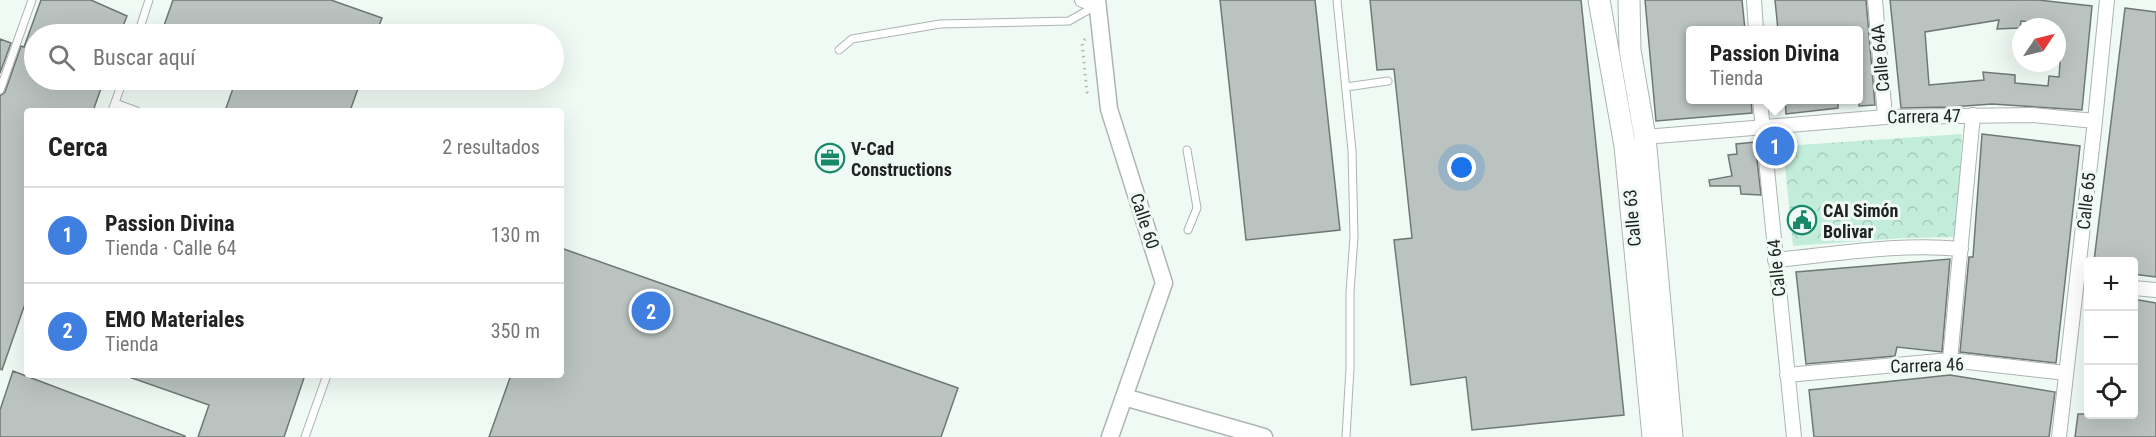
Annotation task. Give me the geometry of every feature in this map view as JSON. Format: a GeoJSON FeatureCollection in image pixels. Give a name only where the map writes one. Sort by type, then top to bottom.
{"type":"FeatureCollection","features":[{"type":"Feature","properties":{"kind":"main road","name":"Calle 63"},"geometry":{"type":"LineString","coordinates":[[1599,0],[1625,146],[1653,437]]}},
{"type":"Feature","properties":{"kind":"main road"},"geometry":{"type":"LineString","coordinates":[[1621,0],[1630,50]]}},
{"type":"Feature","properties":{"kind":"main road","name":"Calle 63"},"geometry":{"type":"LineString","coordinates":[[1629,0],[1630,50],[1645,137],[1672,437]]}},
{"type":"Feature","properties":{"kind":"street"},"geometry":{"type":"LineString","coordinates":[[1754,0],[1756,26]]}},
{"type":"Feature","properties":{"kind":"street","name":"Calle 64A"},"geometry":{"type":"LineString","coordinates":[[1875,0],[1885,117]]}},
{"type":"Feature","properties":{"kind":"street","name":"Calle 65"},"geometry":{"type":"LineString","coordinates":[[2059,437],[2066,373],[2083,282],[2107,0]]}},
{"type":"Feature","properties":{"kind":"street","name":"Calle 60"},"geometry":{"type":"LineString","coordinates":[[1091,4],[1109,109],[1164,283],[1110,437]]}},
{"type":"Feature","properties":{"kind":"street","name":"Calle 64"},"geometry":{"type":"LineString","coordinates":[[1760,104],[1794,437]]}},
{"type":"Feature","properties":{"kind":"street"},"geometry":{"type":"LineString","coordinates":[[1950,360],[1973,115]]}},
{"type":"Feature","properties":{"kind":"street","name":"Carrera 47"},"geometry":{"type":"LineString","coordinates":[[1645,137],[1885,117],[2032,115],[2095,121]]}},
{"type":"Feature","properties":{"kind":"street"},"geometry":{"type":"LineString","coordinates":[[1775,260],[1898,246],[1961,249]]}},
{"type":"Feature","properties":{"kind":"street"},"geometry":{"type":"LineString","coordinates":[[2138,288],[2156,290]]}},
{"type":"Feature","properties":{"kind":"street","name":"Carrera 46"},"geometry":{"type":"LineString","coordinates":[[1787,375],[1950,360],[2066,373]]}},
{"type":"Feature","properties":{"kind":"street"},"geometry":{"type":"LineString","coordinates":[[1124,397],[1264,437]]}},
{"type":"Feature","properties":{"kind":"lane"},"geometry":{"type":"LineString","coordinates":[[22,0],[28,10]]}},
{"type":"Feature","properties":{"kind":"lane"},"geometry":{"type":"LineString","coordinates":[[0,90],[32,0]]}},
{"type":"Feature","properties":{"kind":"lane"},"geometry":{"type":"LineString","coordinates":[[141,24],[149,0]]}},
{"type":"Feature","properties":{"kind":"lane"},"geometry":{"type":"LineString","coordinates":[[1337,0],[1352,151],[1354,237],[1350,292],[1347,437]]}},
{"type":"Feature","properties":{"kind":"lane"},"geometry":{"type":"LineString","coordinates":[[839,50],[852,39],[940,24],[1069,21],[1091,4]]}},
{"type":"Feature","properties":{"kind":"lane"},"geometry":{"type":"LineString","coordinates":[[1346,87],[1388,81]]}},
{"type":"Feature","properties":{"kind":"lane"},"geometry":{"type":"LineString","coordinates":[[113,108],[120,90]]}},
{"type":"Feature","properties":{"kind":"lane"},"geometry":{"type":"LineString","coordinates":[[115,103],[129,108]]}},
{"type":"Feature","properties":{"kind":"lane"},"geometry":{"type":"LineString","coordinates":[[1187,150],[1197,208],[1188,230]]}},
{"type":"Feature","properties":{"kind":"lane"},"geometry":{"type":"LineString","coordinates":[[305,437],[326,378]]}},
{"type":"Feature","properties":{"kind":"path"},"geometry":{"type":"LineString","coordinates":[[1091,4],[1089,31],[1082,43],[1087,92],[1093,98]]}},
{"type":"Feature","properties":{"kind":"green space"},"geometry":{"type":"Polygon","coordinates":[[[1962,134],[1957,237],[1904,238],[1793,246],[1783,146],[1962,134]]]}},
{"type":"Feature","properties":{"kind":"building"},"geometry":{"type":"Polygon","coordinates":[[[41,0],[91,0],[127,16],[124,24],[32,24],[41,0]]]}},
{"type":"Feature","properties":{"kind":"building"},"geometry":{"type":"Polygon","coordinates":[[[173,0],[331,0],[382,18],[380,24],[165,24],[173,0]]]}},
{"type":"Feature","properties":{"kind":"building"},"geometry":{"type":"Polygon","coordinates":[[[1220,0],[1315,0],[1340,230],[1246,240],[1220,0]]]}},
{"type":"Feature","properties":{"kind":"building"},"geometry":{"type":"Polygon","coordinates":[[[1370,0],[1581,0],[1624,415],[1472,430],[1466,377],[1411,385],[1394,240],[1412,238],[1394,69],[1377,70],[1370,0]]]}},
{"type":"Feature","properties":{"kind":"building"},"geometry":{"type":"Polygon","coordinates":[[[1645,0],[1742,0],[1745,26],[1686,26],[1686,104],[1751,104],[1752,113],[1656,121],[1645,0]]]}},
{"type":"Feature","properties":{"kind":"building"},"geometry":{"type":"Polygon","coordinates":[[[1775,0],[1866,0],[1875,105],[1859,106],[1863,104],[1863,26],[1778,26],[1775,0]]]}},
{"type":"Feature","properties":{"kind":"building"},"geometry":{"type":"Polygon","coordinates":[[[1890,0],[2038,0],[2092,6],[2082,110],[1992,104],[1901,108],[1890,0]],[[2012,18],[2012,28],[1997,29],[1999,20],[1925,32],[1929,85],[1984,80],[1983,72],[2015,75],[2015,83],[2048,86],[2049,76],[2059,77],[2059,72],[2066,72],[2066,18],[2012,18]]]}},
{"type":"Feature","properties":{"kind":"building"},"geometry":{"type":"Polygon","coordinates":[[[2125,8],[2156,12],[2156,277],[2138,275],[2138,257],[2094,257],[2125,8]]]}},
{"type":"Feature","properties":{"kind":"building"},"geometry":{"type":"Polygon","coordinates":[[[0,39],[11,43],[0,73],[0,39]]]}},
{"type":"Feature","properties":{"kind":"building"},"geometry":{"type":"Polygon","coordinates":[[[21,46],[24,47],[24,90],[100,90],[94,108],[24,108],[24,307],[2,370],[0,369],[0,96],[5,92],[21,46]]]}},
{"type":"Feature","properties":{"kind":"building"},"geometry":{"type":"Polygon","coordinates":[[[232,90],[357,90],[351,108],[226,108],[232,90]]]}},
{"type":"Feature","properties":{"kind":"building"},"geometry":{"type":"Polygon","coordinates":[[[1785,104],[1838,104],[1838,108],[1786,114],[1785,104]]]}},
{"type":"Feature","properties":{"kind":"building"},"geometry":{"type":"Polygon","coordinates":[[[1982,134],[2080,146],[2056,363],[1960,352],[1969,257],[1973,257],[1982,134]]]}},
{"type":"Feature","properties":{"kind":"building"},"geometry":{"type":"Polygon","coordinates":[[[1755,142],[1761,195],[1741,194],[1740,186],[1710,186],[1709,180],[1732,176],[1728,155],[1737,154],[1736,144],[1755,142]]]}},
{"type":"Feature","properties":{"kind":"building"},"geometry":{"type":"Polygon","coordinates":[[[564,249],[958,388],[941,437],[489,437],[510,378],[564,378],[564,249]]]}},
{"type":"Feature","properties":{"kind":"building"},"geometry":{"type":"Polygon","coordinates":[[[1950,259],[1942,352],[1897,347],[1895,356],[1806,364],[1796,272],[1950,259]]]}},
{"type":"Feature","properties":{"kind":"building"},"geometry":{"type":"Polygon","coordinates":[[[2138,300],[2156,303],[2156,437],[2075,437],[2078,414],[2084,414],[2084,419],[2138,419],[2138,300]]]}},
{"type":"Feature","properties":{"kind":"building"},"geometry":{"type":"Polygon","coordinates":[[[13,371],[24,375],[24,378],[32,378],[185,437],[0,437],[0,410],[13,371]]]}},
{"type":"Feature","properties":{"kind":"building"},"geometry":{"type":"Polygon","coordinates":[[[1950,375],[2055,392],[2049,437],[1814,437],[1809,390],[1950,375]]]}},
{"type":"Feature","properties":{"kind":"building"},"geometry":{"type":"Polygon","coordinates":[[[132,378],[304,378],[284,437],[198,437],[209,405],[132,378]]]}},
{"type":"Feature","properties":{"kind":"place","name":"Passion Divina"},"geometry":{"type":"Point","coordinates":[1775,146]}},
{"type":"Feature","properties":{"kind":"place","name":"V-Cad Constructions"},"geometry":{"type":"Point","coordinates":[830,158]}},
{"type":"Feature","properties":{"kind":"place","name":"CAI Simón Bolivar"},"geometry":{"type":"Point","coordinates":[1802,220]}},
{"type":"Feature","properties":{"kind":"place","name":"EMO Materiales"},"geometry":{"type":"Point","coordinates":[651,311]}}]}
